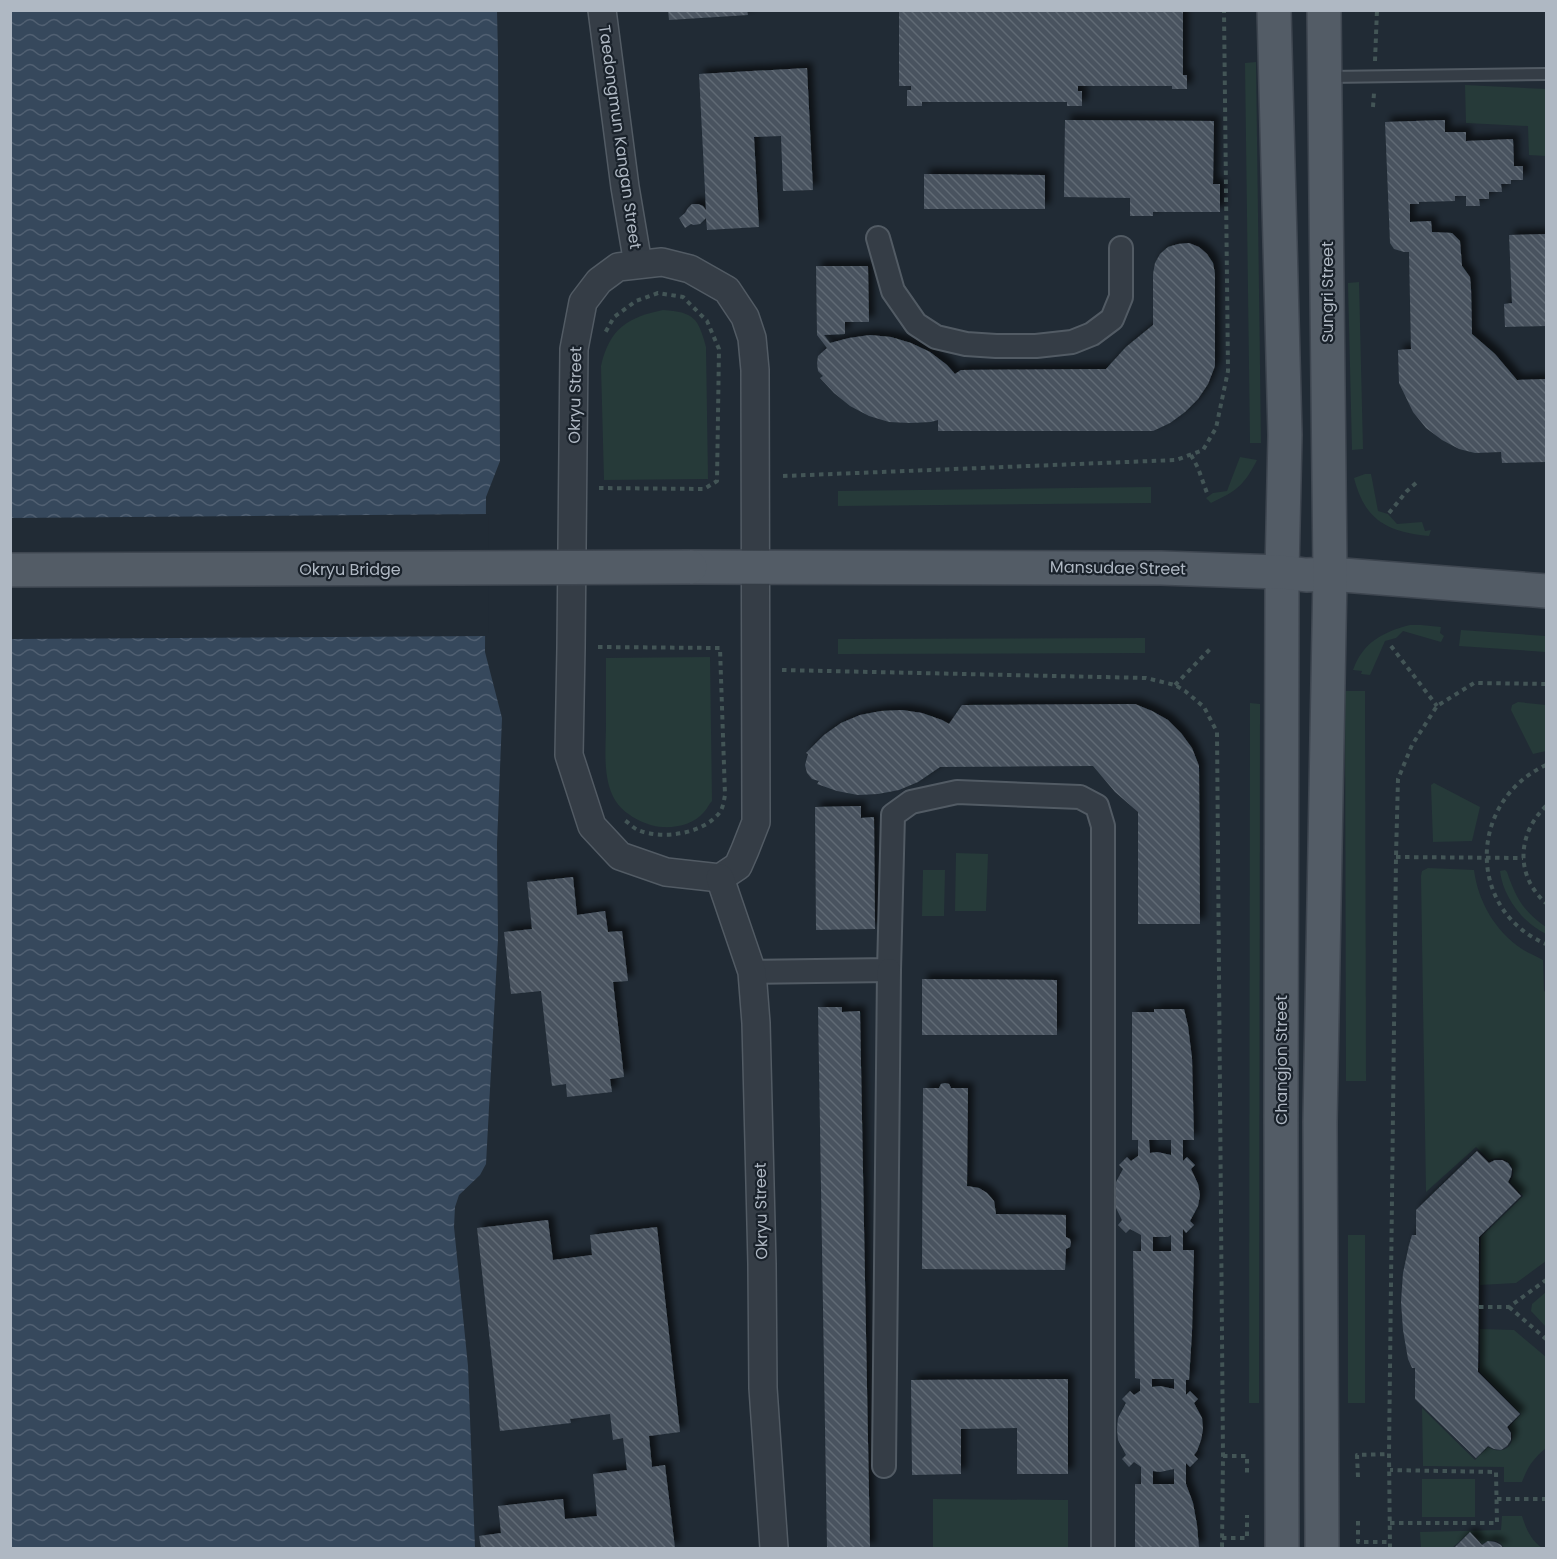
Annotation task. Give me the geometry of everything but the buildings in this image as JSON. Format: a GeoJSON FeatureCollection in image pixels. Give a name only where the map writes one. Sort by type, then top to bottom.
{"type":"FeatureCollection","features":[{"type":"Feature","properties":{"kind":"main road"},"geometry":{"type":"LineString","coordinates":[[1274,10],[1285,435],[1282,572]]}},
{"type":"Feature","properties":{"kind":"main road","name":"Sungri Street"},"geometry":{"type":"LineString","coordinates":[[1324,10],[1330,574]]}},
{"type":"Feature","properties":{"kind":"main road","name":"Mansudae Street"},"geometry":{"type":"LineString","coordinates":[[690,567],[1161,568],[1282,572],[1306,575],[1330,574],[1546,591]]}},
{"type":"Feature","properties":{"kind":"main road","name":"Okryu Bridge"},"geometry":{"type":"LineString","coordinates":[[10,570],[690,567]]}},
{"type":"Feature","properties":{"kind":"main road","name":"Changjon Street"},"geometry":{"type":"LineString","coordinates":[[1282,572],[1282,1548]]}},
{"type":"Feature","properties":{"kind":"main road"},"geometry":{"type":"LineString","coordinates":[[1322,1548],[1320,1122],[1330,574]]}},
{"type":"Feature","properties":{"kind":"street","name":"Taedongmun Kangan Street"},"geometry":{"type":"LineString","coordinates":[[602,10],[625,187],[638,264]]}},
{"type":"Feature","properties":{"kind":"street"},"geometry":{"type":"LineString","coordinates":[[878,238],[893,291],[916,324],[936,338],[966,344],[996,346],[1036,346],[1072,342],[1092,334],[1112,319],[1121,297],[1121,248]]}},
{"type":"Feature","properties":{"kind":"street","name":"Okryu Street"},"geometry":{"type":"LineString","coordinates":[[662,262],[690,269],[727,290],[745,317],[752,338],[755,370],[756,568],[756,822],[738,867],[720,878],[666,872],[620,856],[592,826],[569,755],[574,349],[583,302],[599,281],[618,267],[662,262]]}},
{"type":"Feature","properties":{"kind":"street"},"geometry":{"type":"LineString","coordinates":[[884,1466],[889,970],[893,815],[911,802],[957,792],[1080,797],[1097,806],[1103,826],[1103,1548]]}},
{"type":"Feature","properties":{"kind":"street","name":"Okryu Street"},"geometry":{"type":"LineString","coordinates":[[720,878],[752,972],[756,1023],[763,1388],[774,1548]]}},
{"type":"Feature","properties":{"kind":"street"},"geometry":{"type":"LineString","coordinates":[[752,972],[889,970]]}},
{"type":"Feature","properties":{"kind":"lane"},"geometry":{"type":"LineString","coordinates":[[1326,77],[1546,74]]}},
{"type":"Feature","properties":{"kind":"path"},"geometry":{"type":"LineString","coordinates":[[1191,454],[1207,493]]}},
{"type":"Feature","properties":{"kind":"path"},"geometry":{"type":"LineString","coordinates":[[595,488],[704,489],[717,481]]}},
{"type":"Feature","properties":{"kind":"path"},"geometry":{"type":"LineString","coordinates":[[1389,513],[1417,482]]}},
{"type":"Feature","properties":{"kind":"path"},"geometry":{"type":"LineString","coordinates":[[1391,646],[1437,706]]}},
{"type":"Feature","properties":{"kind":"path"},"geometry":{"type":"LineString","coordinates":[[598,647],[720,648],[721,671]]}},
{"type":"Feature","properties":{"kind":"path"},"geometry":{"type":"LineString","coordinates":[[1175,685],[1212,647]]}},
{"type":"Feature","properties":{"kind":"path"},"geometry":{"type":"LineString","coordinates":[[782,670],[1146,678],[1175,685],[1204,707],[1216,732],[1222,1548]]}},
{"type":"Feature","properties":{"kind":"path"},"geometry":{"type":"LineString","coordinates":[[1390,1548],[1389,1454],[1398,779],[1412,745],[1437,706],[1474,683],[1546,684]]}},
{"type":"Feature","properties":{"kind":"path"},"geometry":{"type":"LineString","coordinates":[[1546,765],[1520,782],[1503,801],[1489,831],[1486,858],[1490,881],[1504,910],[1521,929],[1534,939],[1546,944]]}},
{"type":"Feature","properties":{"kind":"path"},"geometry":{"type":"LineString","coordinates":[[1546,806],[1530,826],[1525,842],[1524,858],[1526,873],[1532,887],[1546,903]]}},
{"type":"Feature","properties":{"kind":"path"},"geometry":{"type":"LineString","coordinates":[[1396,857],[1524,858]]}},
{"type":"Feature","properties":{"kind":"path"},"geometry":{"type":"LineString","coordinates":[[1479,1307],[1509,1307],[1546,1280]]}},
{"type":"Feature","properties":{"kind":"path"},"geometry":{"type":"LineString","coordinates":[[1509,1307],[1546,1339]]}},
{"type":"Feature","properties":{"kind":"path"},"geometry":{"type":"LineString","coordinates":[[1358,1477],[1357,1455],[1389,1454]]}},
{"type":"Feature","properties":{"kind":"path"},"geometry":{"type":"LineString","coordinates":[[1223,1456],[1247,1456],[1247,1477]]}},
{"type":"Feature","properties":{"kind":"path"},"geometry":{"type":"LineString","coordinates":[[1390,1470],[1496,1472],[1497,1499],[1497,1523],[1390,1523]]}},
{"type":"Feature","properties":{"kind":"path"},"geometry":{"type":"LineString","coordinates":[[1497,1499],[1546,1499]]}},
{"type":"Feature","properties":{"kind":"path"},"geometry":{"type":"LineString","coordinates":[[1222,1538],[1247,1538],[1247,1515]]}},
{"type":"Feature","properties":{"kind":"path"},"geometry":{"type":"LineString","coordinates":[[1358,1521],[1358,1542],[1390,1542]]}},
{"type":"Feature","properties":{"kind":"green space"},"geometry":{"type":"Polygon","coordinates":[[[1256,62],[1261,443],[1250,443],[1245,63],[1256,62]]]}},
{"type":"Feature","properties":{"kind":"green space"},"geometry":{"type":"Polygon","coordinates":[[[1465,85],[1546,89],[1546,156],[1529,155],[1528,126],[1466,123],[1465,85]]]}},
{"type":"Feature","properties":{"kind":"green space"},"geometry":{"type":"Polygon","coordinates":[[[1359,282],[1363,449],[1352,450],[1348,283],[1359,282]]]}},
{"type":"Feature","properties":{"kind":"green space"},"geometry":{"type":"Polygon","coordinates":[[[663,310],[682,313],[693,318],[700,329],[706,347],[708,479],[604,480],[601,366],[605,353],[615,334],[630,321],[663,310]]]}},
{"type":"Feature","properties":{"kind":"green space"},"geometry":{"type":"Polygon","coordinates":[[[1240,457],[1257,460],[1248,476],[1238,487],[1211,503],[1206,498],[1213,493],[1227,491],[1240,457]]]}},
{"type":"Feature","properties":{"kind":"green space"},"geometry":{"type":"Polygon","coordinates":[[[1371,474],[1378,511],[1388,514],[1397,524],[1422,522],[1425,531],[1431,530],[1429,536],[1402,531],[1380,522],[1365,505],[1354,478],[1371,474]]]}},
{"type":"Feature","properties":{"kind":"green space"},"geometry":{"type":"Polygon","coordinates":[[[1151,487],[1151,503],[838,506],[838,491],[1151,487]]]}},
{"type":"Feature","properties":{"kind":"green space"},"geometry":{"type":"Polygon","coordinates":[[[1410,625],[1441,627],[1440,633],[1444,636],[1441,642],[1403,631],[1396,638],[1385,641],[1370,675],[1353,670],[1368,645],[1391,631],[1410,625]]]}},
{"type":"Feature","properties":{"kind":"green space"},"geometry":{"type":"Polygon","coordinates":[[[1461,630],[1546,636],[1546,652],[1459,646],[1461,630]]]}},
{"type":"Feature","properties":{"kind":"green space"},"geometry":{"type":"Polygon","coordinates":[[[1145,638],[1145,653],[838,654],[838,639],[1145,638]]]}},
{"type":"Feature","properties":{"kind":"green space"},"geometry":{"type":"Polygon","coordinates":[[[710,657],[712,801],[700,816],[685,824],[662,827],[642,822],[630,815],[615,800],[606,773],[606,658],[710,657]]]}},
{"type":"Feature","properties":{"kind":"green space"},"geometry":{"type":"Polygon","coordinates":[[[1345,691],[1365,691],[1366,1081],[1346,1081],[1345,691]]]}},
{"type":"Feature","properties":{"kind":"green space"},"geometry":{"type":"Polygon","coordinates":[[[1518,702],[1546,705],[1546,751],[1533,754],[1511,710],[1512,705],[1518,702]]]}},
{"type":"Feature","properties":{"kind":"green space"},"geometry":{"type":"Polygon","coordinates":[[[1250,703],[1260,704],[1259,1403],[1249,1403],[1250,703]]]}},
{"type":"Feature","properties":{"kind":"green space"},"geometry":{"type":"Polygon","coordinates":[[[1434,783],[1480,807],[1472,841],[1433,842],[1431,785],[1434,783]]]}},
{"type":"Feature","properties":{"kind":"green space"},"geometry":{"type":"Polygon","coordinates":[[[956,853],[988,854],[986,911],[955,911],[956,853]]]}},
{"type":"Feature","properties":{"kind":"green space"},"geometry":{"type":"Polygon","coordinates":[[[1428,868],[1474,870],[1479,893],[1496,924],[1512,942],[1543,960],[1544,991],[1546,992],[1546,1261],[1516,1283],[1480,1285],[1481,1237],[1523,1196],[1510,1182],[1513,1171],[1509,1163],[1500,1158],[1489,1160],[1476,1147],[1426,1192],[1421,876],[1422,871],[1428,868]]]}},
{"type":"Feature","properties":{"kind":"green space"},"geometry":{"type":"Polygon","coordinates":[[[923,870],[945,870],[944,916],[922,916],[923,870]]]}},
{"type":"Feature","properties":{"kind":"green space"},"geometry":{"type":"Polygon","coordinates":[[[1505,870],[1521,903],[1546,927],[1546,934],[1522,916],[1510,899],[1500,871],[1505,870]]]}},
{"type":"Feature","properties":{"kind":"green space"},"geometry":{"type":"Polygon","coordinates":[[[1348,1235],[1365,1235],[1365,1403],[1348,1403],[1348,1235]]]}},
{"type":"Feature","properties":{"kind":"green space"},"geometry":{"type":"Polygon","coordinates":[[[1546,1292],[1546,1327],[1531,1311],[1532,1304],[1546,1292]]]}},
{"type":"Feature","properties":{"kind":"green space"},"geometry":{"type":"Polygon","coordinates":[[[1480,1329],[1514,1330],[1546,1357],[1546,1448],[1531,1463],[1522,1482],[1504,1482],[1504,1467],[1423,1466],[1422,1408],[1475,1460],[1488,1447],[1499,1450],[1508,1447],[1511,1443],[1512,1433],[1509,1427],[1521,1414],[1480,1372],[1480,1329]]]}},
{"type":"Feature","properties":{"kind":"green space"},"geometry":{"type":"Polygon","coordinates":[[[1422,1479],[1475,1479],[1475,1517],[1422,1517],[1422,1479]]]}},
{"type":"Feature","properties":{"kind":"green space"},"geometry":{"type":"Polygon","coordinates":[[[933,1499],[1068,1500],[1068,1548],[933,1548],[933,1499]]]}},
{"type":"Feature","properties":{"kind":"green space"},"geometry":{"type":"Polygon","coordinates":[[[1502,1516],[1522,1516],[1529,1534],[1542,1548],[1504,1548],[1500,1543],[1494,1541],[1482,1544],[1470,1532],[1452,1548],[1421,1548],[1420,1532],[1501,1530],[1502,1516]]]}},
{"type":"Feature","properties":{"kind":"water"},"geometry":{"type":"Polygon","coordinates":[[[11,11],[497,11],[500,461],[486,497],[485,652],[502,718],[497,844],[498,939],[486,1164],[480,1175],[459,1195],[455,1207],[454,1227],[468,1366],[475,1548],[11,1548],[11,11]]]}},
{"type":"Feature","properties":{"kind":"pier"},"geometry":{"type":"Polygon","coordinates":[[[489,514],[488,636],[10,639],[11,518],[489,514]]]}}]}
